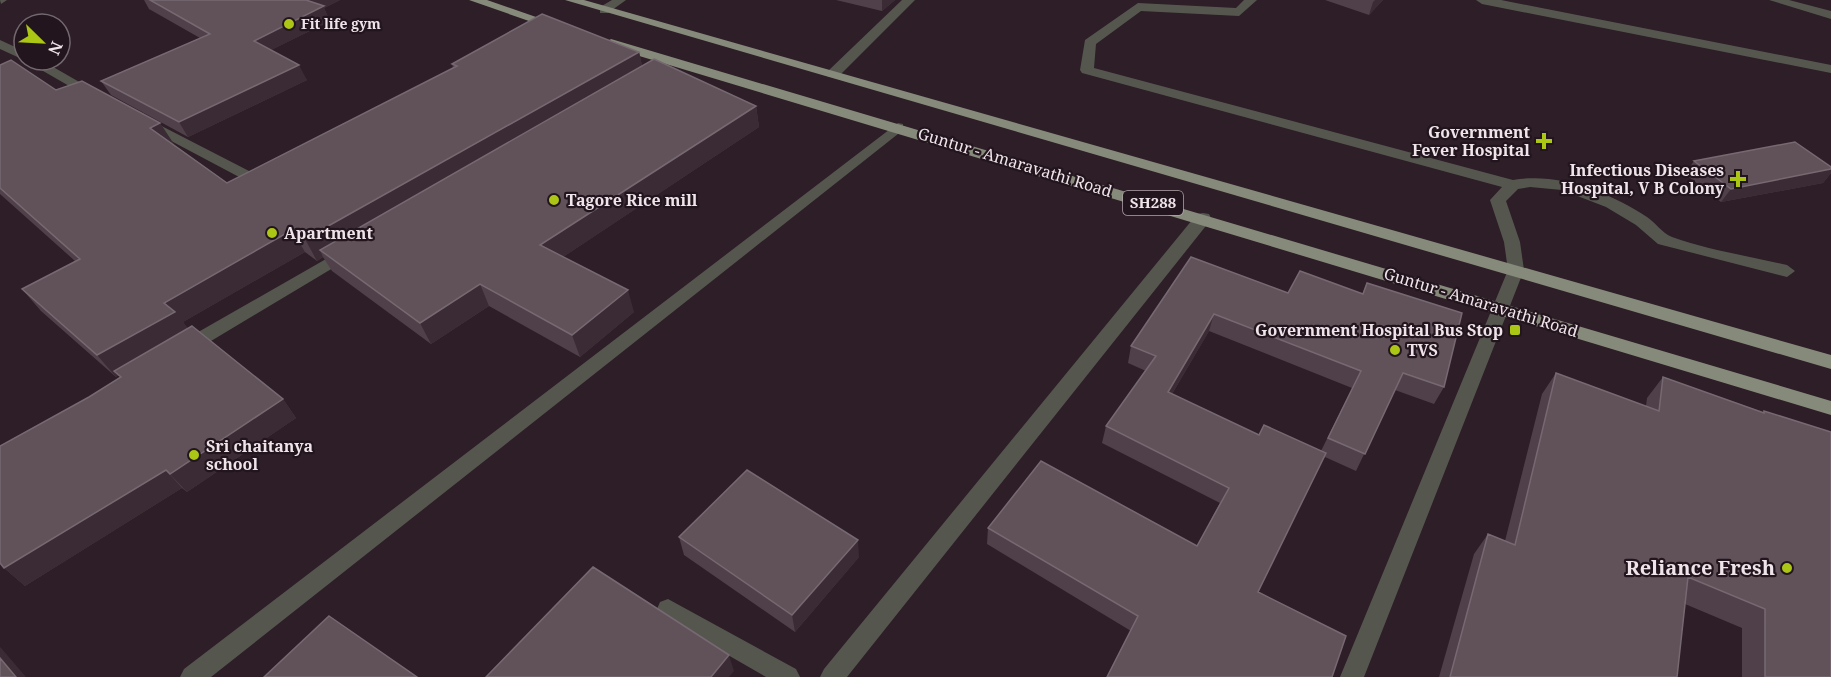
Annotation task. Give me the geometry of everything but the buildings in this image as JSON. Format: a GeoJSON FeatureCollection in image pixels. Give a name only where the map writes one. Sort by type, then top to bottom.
{"type":"FeatureCollection","features":[{"type":"Feature","properties":{"kind":"main road"},"geometry":{"type":"LineString","coordinates":[[475,0],[574,31]]}},
{"type":"Feature","properties":{"kind":"main road","name":"Guntur - Amaravathi Road"},"geometry":{"type":"LineString","coordinates":[[571,0],[1831,362]]}},
{"type":"Feature","properties":{"kind":"main road","name":"Guntur - Amaravathi Road"},"geometry":{"type":"LineString","coordinates":[[596,38],[1831,408]]}},
{"type":"Feature","properties":{"kind":"street"},"geometry":{"type":"LineString","coordinates":[[604,10],[620,0]]}},
{"type":"Feature","properties":{"kind":"street"},"geometry":{"type":"LineString","coordinates":[[833,74],[909,0]]}},
{"type":"Feature","properties":{"kind":"street"},"geometry":{"type":"LineString","coordinates":[[1251,0],[1239,12],[1138,7],[1090,43],[1087,70],[1513,185],[1530,183],[1565,186],[1612,204],[1642,220],[1664,240],[1787,271]]}},
{"type":"Feature","properties":{"kind":"street"},"geometry":{"type":"LineString","coordinates":[[1482,0],[1831,69]]}},
{"type":"Feature","properties":{"kind":"street"},"geometry":{"type":"LineString","coordinates":[[1775,0],[1831,15]]}},
{"type":"Feature","properties":{"kind":"street"},"geometry":{"type":"LineString","coordinates":[[652,74],[673,62]]}},
{"type":"Feature","properties":{"kind":"street"},"geometry":{"type":"LineString","coordinates":[[53,72],[113,104]]}},
{"type":"Feature","properties":{"kind":"street"},"geometry":{"type":"LineString","coordinates":[[133,115],[246,175]]}},
{"type":"Feature","properties":{"kind":"street"},"geometry":{"type":"LineString","coordinates":[[192,677],[898,127]]}},
{"type":"Feature","properties":{"kind":"street"},"geometry":{"type":"LineString","coordinates":[[1352,677],[1516,270],[1512,242],[1498,200],[1513,185]]}},
{"type":"Feature","properties":{"kind":"street"},"geometry":{"type":"LineString","coordinates":[[832,677],[1203,218]]}},
{"type":"Feature","properties":{"kind":"street"},"geometry":{"type":"LineString","coordinates":[[166,359],[362,244]]}},
{"type":"Feature","properties":{"kind":"street"},"geometry":{"type":"LineString","coordinates":[[668,609],[788,677]]}},
{"type":"Feature","properties":{"kind":"place","name":"Fit life gym"},"geometry":{"type":"Point","coordinates":[289,24]}},
{"type":"Feature","properties":{"kind":"place","name":"Government Fever Hospital"},"geometry":{"type":"Point","coordinates":[1544,141]}},
{"type":"Feature","properties":{"kind":"place","name":"Infectious Diseases Hospital, V B Colony"},"geometry":{"type":"Point","coordinates":[1738,179]}},
{"type":"Feature","properties":{"kind":"place","name":"Tagore Rice mill"},"geometry":{"type":"Point","coordinates":[554,200]}},
{"type":"Feature","properties":{"kind":"place","name":"Apartment"},"geometry":{"type":"Point","coordinates":[272,233]}},
{"type":"Feature","properties":{"kind":"place","name":"Government Hospital Bus Stop"},"geometry":{"type":"Point","coordinates":[1515,330]}},
{"type":"Feature","properties":{"kind":"place","name":"TVS"},"geometry":{"type":"Point","coordinates":[1395,350]}},
{"type":"Feature","properties":{"kind":"place","name":"Sri chaitanya school"},"geometry":{"type":"Point","coordinates":[194,455]}},
{"type":"Feature","properties":{"kind":"place","name":"Reliance Fresh"},"geometry":{"type":"Point","coordinates":[1787,568]}}]}
